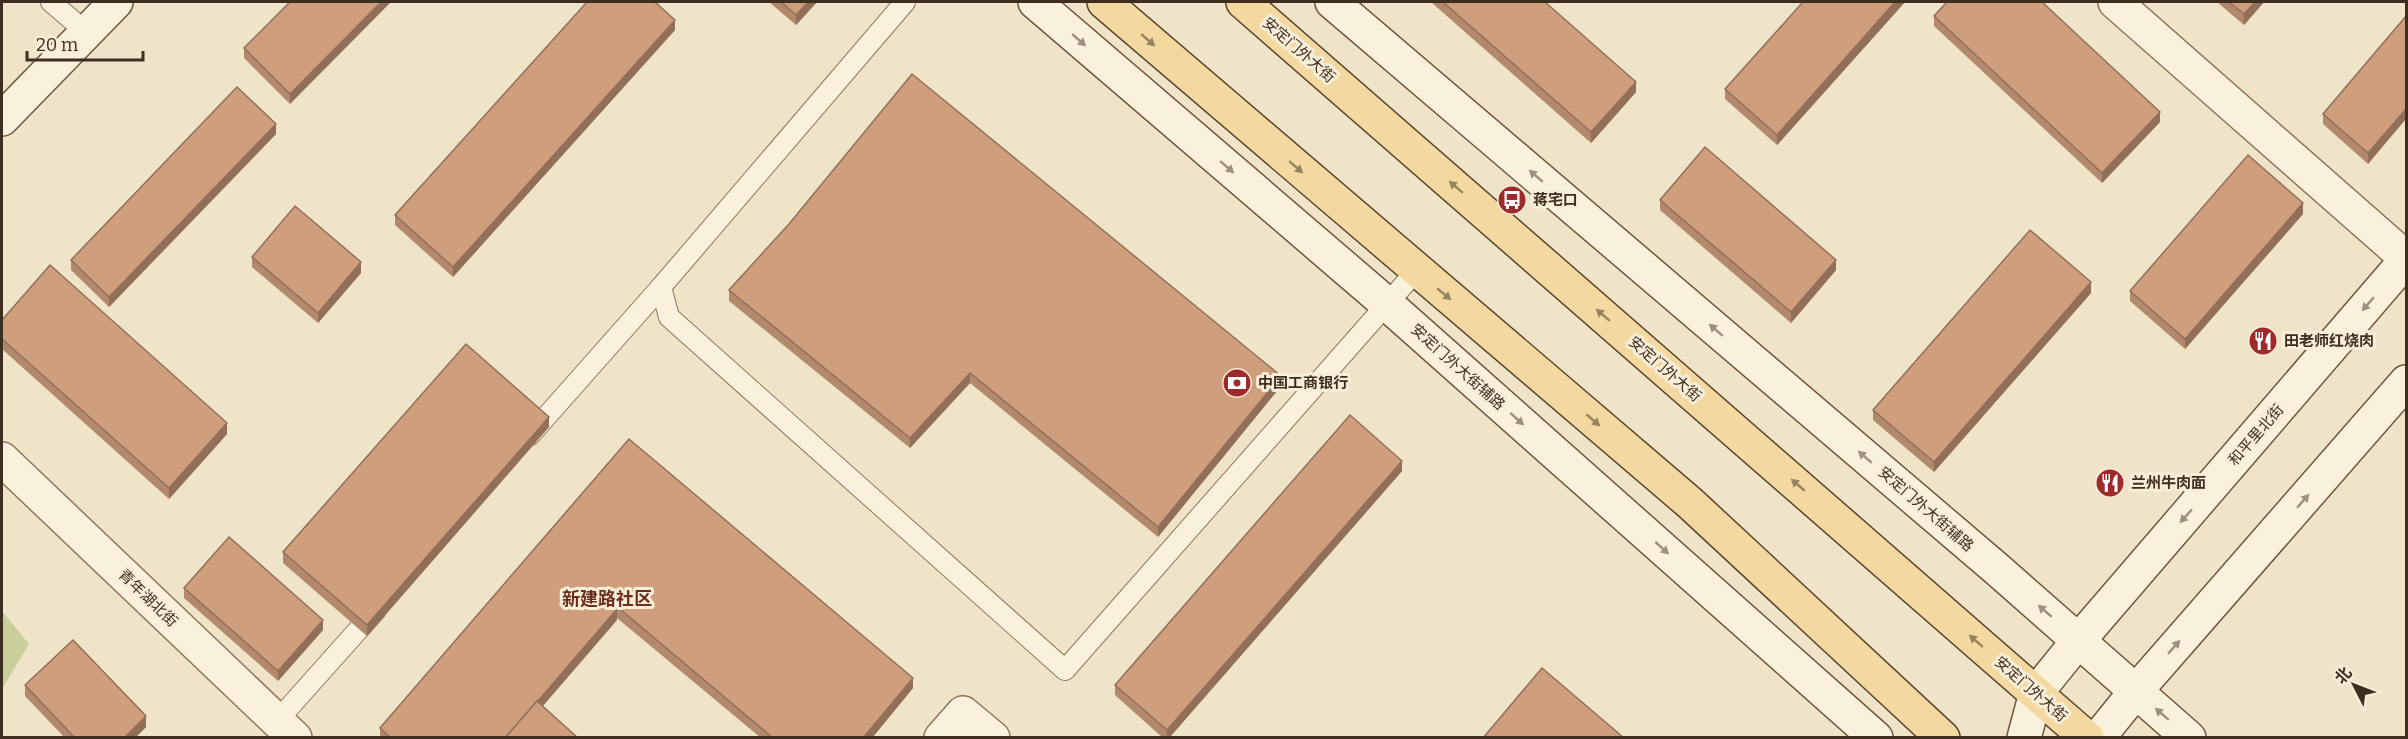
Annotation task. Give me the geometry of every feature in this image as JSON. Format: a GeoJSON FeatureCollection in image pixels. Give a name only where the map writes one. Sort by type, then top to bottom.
{"type":"FeatureCollection","features":[{"type":"Feature","properties":{"kind":"main road"},"geometry":{"type":"LineString","coordinates":[[1104,2],[1690,503],[1943,738]]}},
{"type":"Feature","properties":{"kind":"main road","name":"安定门外大街"},"geometry":{"type":"LineString","coordinates":[[1243,2],[2087,738]]}},
{"type":"Feature","properties":{"kind":"street"},"geometry":{"type":"LineString","coordinates":[[2,119],[116,2]]}},
{"type":"Feature","properties":{"kind":"street","name":"安定门外大街辅路"},"geometry":{"type":"LineString","coordinates":[[1035,2],[1387,304],[1876,738]]}},
{"type":"Feature","properties":{"kind":"street","name":"安定门外大街辅路"},"geometry":{"type":"LineString","coordinates":[[1332,2],[2079,640],[2189,738]]}},
{"type":"Feature","properties":{"kind":"street"},"geometry":{"type":"LineString","coordinates":[[2115,2],[2406,259]]}},
{"type":"Feature","properties":{"kind":"street","name":"和平里北街"},"geometry":{"type":"LineString","coordinates":[[2036,693],[2406,259]]}},
{"type":"Feature","properties":{"kind":"street"},"geometry":{"type":"LineString","coordinates":[[2098,738],[2136,691],[2406,382]]}},
{"type":"Feature","properties":{"kind":"street","name":"青年湖北街"},"geometry":{"type":"LineString","coordinates":[[2,459],[286,729]]}},
{"type":"Feature","properties":{"kind":"street"},"geometry":{"type":"LineString","coordinates":[[2024,738],[2036,693]]}},
{"type":"Feature","properties":{"kind":"street"},"geometry":{"type":"LineString","coordinates":[[941,738],[963,713],[993,738]]}},
{"type":"Feature","properties":{"kind":"lane"},"geometry":{"type":"LineString","coordinates":[[51,2],[86,32]]}},
{"type":"Feature","properties":{"kind":"lane"},"geometry":{"type":"LineString","coordinates":[[520,446],[661,287],[904,2]]}},
{"type":"Feature","properties":{"kind":"lane"},"geometry":{"type":"LineString","coordinates":[[661,287],[669,317],[1065,670],[1416,271]]}},
{"type":"Feature","properties":{"kind":"lane"},"geometry":{"type":"LineString","coordinates":[[286,729],[387,597]]}},
{"type":"Feature","properties":{"kind":"green space"},"geometry":{"type":"Polygon","coordinates":[[[2,611],[29,644],[2,689],[2,611]]]}},
{"type":"Feature","properties":{"kind":"building"},"geometry":{"type":"Polygon","coordinates":[[[290,2],[381,2],[290,94],[244,48],[290,2]]]}},
{"type":"Feature","properties":{"kind":"building"},"geometry":{"type":"Polygon","coordinates":[[[587,2],[655,2],[675,20],[453,267],[395,215],[587,2]]]}},
{"type":"Feature","properties":{"kind":"building"},"geometry":{"type":"Polygon","coordinates":[[[781,2],[808,2],[796,15],[781,2]]]}},
{"type":"Feature","properties":{"kind":"building"},"geometry":{"type":"Polygon","coordinates":[[[1443,2],[1545,2],[1636,82],[1591,132],[1443,2]]]}},
{"type":"Feature","properties":{"kind":"building"},"geometry":{"type":"Polygon","coordinates":[[[1803,2],[1895,2],[1777,135],[1725,89],[1803,2]]]}},
{"type":"Feature","properties":{"kind":"building"},"geometry":{"type":"Polygon","coordinates":[[[1947,2],[2042,2],[2160,112],[2102,173],[1934,16],[1947,2]]]}},
{"type":"Feature","properties":{"kind":"building"},"geometry":{"type":"Polygon","coordinates":[[[2229,2],[2255,2],[2244,14],[2229,2]]]}},
{"type":"Feature","properties":{"kind":"building"},"geometry":{"type":"Polygon","coordinates":[[[2406,16],[2406,109],[2368,153],[2323,114],[2406,16]]]}},
{"type":"Feature","properties":{"kind":"building"},"geometry":{"type":"Polygon","coordinates":[[[912,74],[1281,376],[1158,527],[970,373],[910,438],[729,290],[789,224],[912,74]]]}},
{"type":"Feature","properties":{"kind":"building"},"geometry":{"type":"Polygon","coordinates":[[[237,87],[276,124],[109,297],[71,260],[237,87]]]}},
{"type":"Feature","properties":{"kind":"building"},"geometry":{"type":"Polygon","coordinates":[[[1705,147],[1836,260],[1791,312],[1660,200],[1705,147]]]}},
{"type":"Feature","properties":{"kind":"building"},"geometry":{"type":"Polygon","coordinates":[[[2248,155],[2303,203],[2185,339],[2130,291],[2248,155]]]}},
{"type":"Feature","properties":{"kind":"building"},"geometry":{"type":"Polygon","coordinates":[[[295,206],[361,262],[318,313],[252,257],[295,206]]]}},
{"type":"Feature","properties":{"kind":"building"},"geometry":{"type":"Polygon","coordinates":[[[2030,230],[2091,282],[1934,462],[1873,410],[2030,230]]]}},
{"type":"Feature","properties":{"kind":"building"},"geometry":{"type":"Polygon","coordinates":[[[50,265],[227,423],[169,488],[2,339],[2,320],[50,265]]]}},
{"type":"Feature","properties":{"kind":"building"},"geometry":{"type":"Polygon","coordinates":[[[466,344],[549,417],[367,625],[283,552],[466,344]]]}},
{"type":"Feature","properties":{"kind":"building"},"geometry":{"type":"Polygon","coordinates":[[[1350,415],[1402,461],[1167,730],[1115,685],[1350,415]]]}},
{"type":"Feature","properties":{"kind":"building"},"geometry":{"type":"Polygon","coordinates":[[[629,439],[913,678],[863,738],[773,738],[595,588],[617,609],[505,738],[391,738],[380,728],[629,439]]]}},
{"type":"Feature","properties":{"kind":"building"},"geometry":{"type":"Polygon","coordinates":[[[229,537],[323,620],[278,671],[184,588],[229,537]]]}},
{"type":"Feature","properties":{"kind":"building"},"geometry":{"type":"Polygon","coordinates":[[[73,640],[146,716],[124,738],[75,738],[25,685],[73,640]]]}},
{"type":"Feature","properties":{"kind":"building"},"geometry":{"type":"Polygon","coordinates":[[[1542,668],[1624,738],[1483,738],[1542,668]]]}},
{"type":"Feature","properties":{"kind":"building"},"geometry":{"type":"Polygon","coordinates":[[[537,701],[578,738],[505,738],[537,701]]]}},
{"type":"Feature","properties":{"kind":"place","name":"蒋宅口"},"geometry":{"type":"Point","coordinates":[1512,200]}},
{"type":"Feature","properties":{"kind":"place","name":"田老师红烧肉"},"geometry":{"type":"Point","coordinates":[2263,341]}},
{"type":"Feature","properties":{"kind":"place","name":"中国工商银行"},"geometry":{"type":"Point","coordinates":[1237,383]}},
{"type":"Feature","properties":{"kind":"place","name":"兰州牛肉面"},"geometry":{"type":"Point","coordinates":[2110,483]}},
{"type":"Feature","properties":{"kind":"district","name":"新建路社区"},"geometry":{"type":"Point","coordinates":[607,599]}}]}
